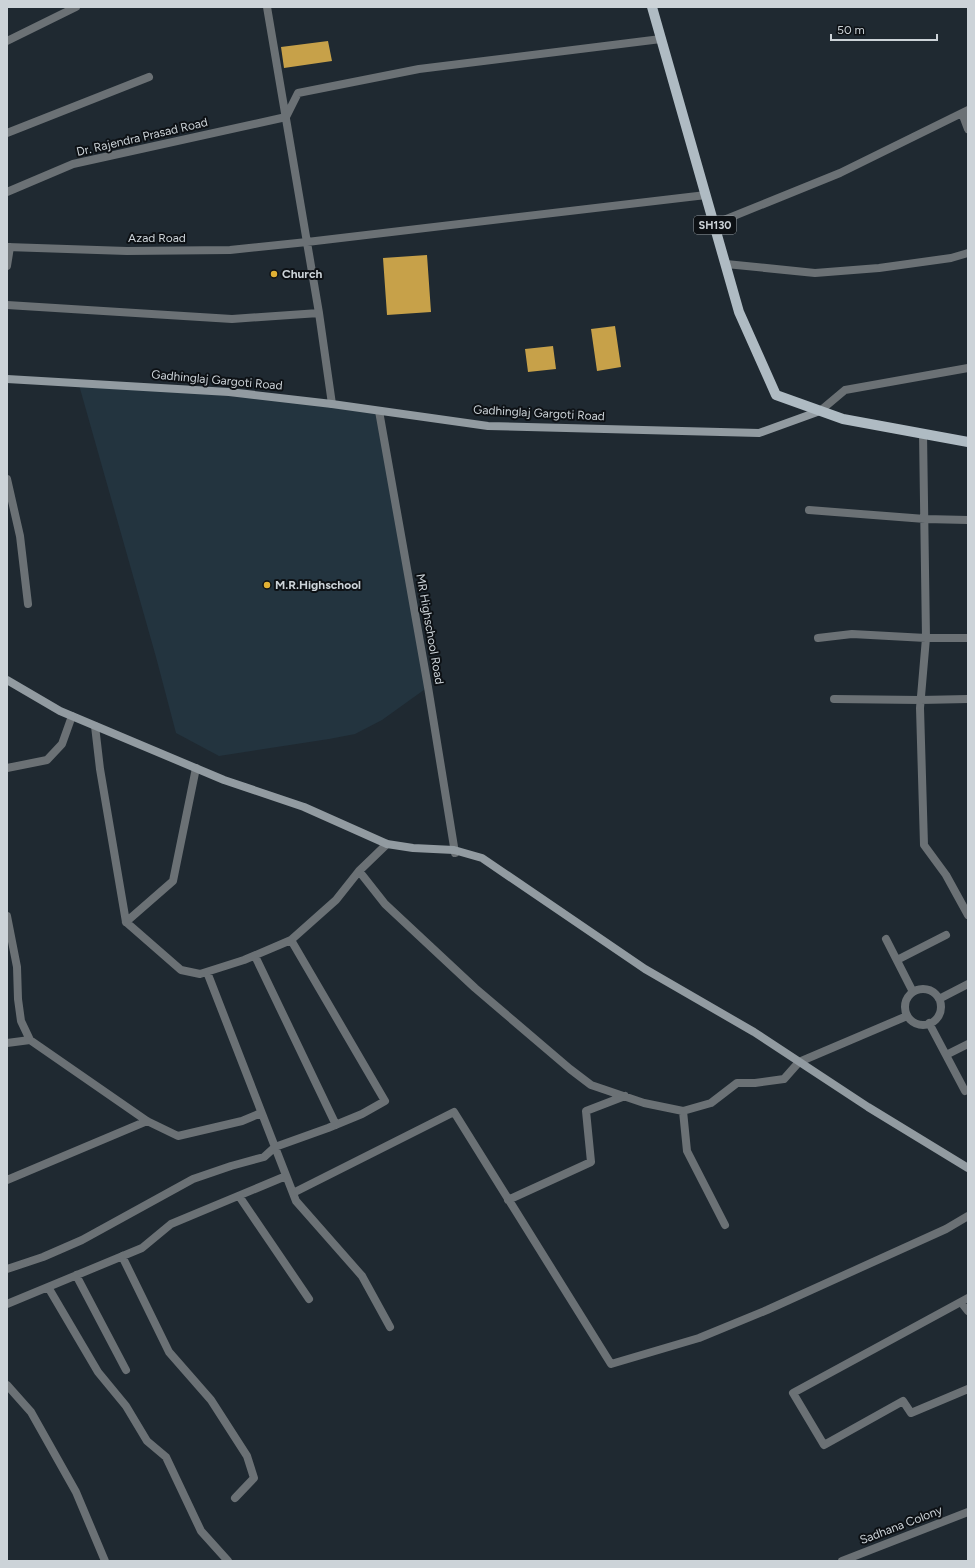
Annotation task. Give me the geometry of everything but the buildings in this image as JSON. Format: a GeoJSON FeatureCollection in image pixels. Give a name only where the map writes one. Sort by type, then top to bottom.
{"type":"FeatureCollection","features":[{"type":"Feature","properties":{"kind":"main road","name":"SH130"},"geometry":{"type":"LineString","coordinates":[[652,7],[740,312],[776,395],[843,419],[968,442]]}},
{"type":"Feature","properties":{"kind":"street"},"geometry":{"type":"LineString","coordinates":[[7,41],[76,7]]}},
{"type":"Feature","properties":{"kind":"street"},"geometry":{"type":"LineString","coordinates":[[267,7],[319,313],[332,404]]}},
{"type":"Feature","properties":{"kind":"street"},"geometry":{"type":"LineString","coordinates":[[286,117],[298,93],[419,69],[661,39]]}},
{"type":"Feature","properties":{"kind":"street"},"geometry":{"type":"LineString","coordinates":[[7,133],[149,77]]}},
{"type":"Feature","properties":{"kind":"street"},"geometry":{"type":"LineString","coordinates":[[714,224],[840,173],[965,111],[968,129]]}},
{"type":"Feature","properties":{"kind":"street","name":"Dr. Rajendra Prasad Road"},"geometry":{"type":"LineString","coordinates":[[7,192],[73,164],[286,117]]}},
{"type":"Feature","properties":{"kind":"street","name":"Azad Road"},"geometry":{"type":"LineString","coordinates":[[8,247],[127,250],[230,250],[706,195]]}},
{"type":"Feature","properties":{"kind":"street"},"geometry":{"type":"LineString","coordinates":[[7,266],[8,247]]}},
{"type":"Feature","properties":{"kind":"street"},"geometry":{"type":"LineString","coordinates":[[726,264],[815,273],[879,268],[951,258],[968,253]]}},
{"type":"Feature","properties":{"kind":"street"},"geometry":{"type":"LineString","coordinates":[[7,305],[232,320],[319,313]]}},
{"type":"Feature","properties":{"kind":"street"},"geometry":{"type":"LineString","coordinates":[[820,411],[845,390],[968,368]]}},
{"type":"Feature","properties":{"kind":"street","name":"Gadhinglaj Gargoti Road"},"geometry":{"type":"LineString","coordinates":[[7,379],[228,392],[332,404],[488,426],[759,433],[820,411]]}},
{"type":"Feature","properties":{"kind":"street","name":"MR Highschool Road"},"geometry":{"type":"LineString","coordinates":[[379,411],[427,680],[454,851]]}},
{"type":"Feature","properties":{"kind":"street"},"geometry":{"type":"LineString","coordinates":[[923,433],[926,638],[920,700],[924,845],[946,875],[968,915]]}},
{"type":"Feature","properties":{"kind":"street"},"geometry":{"type":"LineString","coordinates":[[7,479],[20,536],[28,604]]}},
{"type":"Feature","properties":{"kind":"street"},"geometry":{"type":"LineString","coordinates":[[810,510],[925,519],[968,520]]}},
{"type":"Feature","properties":{"kind":"street"},"geometry":{"type":"LineString","coordinates":[[818,638],[852,634],[926,638],[968,638]]}},
{"type":"Feature","properties":{"kind":"street"},"geometry":{"type":"LineString","coordinates":[[7,680],[60,711],[224,780],[304,807],[387,844],[413,848],[454,851],[482,858],[645,969],[754,1032],[868,1107],[968,1168]]}},
{"type":"Feature","properties":{"kind":"street"},"geometry":{"type":"LineString","coordinates":[[834,699],[968,699]]}},
{"type":"Feature","properties":{"kind":"street"},"geometry":{"type":"LineString","coordinates":[[7,768],[47,760],[62,744],[72,716]]}},
{"type":"Feature","properties":{"kind":"street"},"geometry":{"type":"LineString","coordinates":[[95,726],[100,769],[126,922],[181,970],[200,974],[255,956],[291,940],[336,900],[359,871],[387,844]]}},
{"type":"Feature","properties":{"kind":"street"},"geometry":{"type":"LineString","coordinates":[[126,922],[173,881],[196,768]]}},
{"type":"Feature","properties":{"kind":"street"},"geometry":{"type":"LineString","coordinates":[[359,871],[386,904],[465,979],[570,1069],[591,1085],[644,1103],[682,1111],[710,1103],[737,1083],[755,1083],[784,1079],[799,1062],[907,1016]]}},
{"type":"Feature","properties":{"kind":"street"},"geometry":{"type":"LineString","coordinates":[[7,916],[17,967],[18,999],[21,1021],[30,1040],[147,1121],[178,1136],[242,1121],[261,1112]]}},
{"type":"Feature","properties":{"kind":"street"},"geometry":{"type":"LineString","coordinates":[[897,960],[946,934]]}},
{"type":"Feature","properties":{"kind":"street"},"geometry":{"type":"LineString","coordinates":[[886,939],[913,992]]}},
{"type":"Feature","properties":{"kind":"street"},"geometry":{"type":"LineString","coordinates":[[7,1269],[43,1257],[82,1240],[193,1180],[231,1166],[264,1157],[275,1147],[362,1114],[386,1100],[291,940]]}},
{"type":"Feature","properties":{"kind":"street"},"geometry":{"type":"LineString","coordinates":[[255,956],[336,1125]]}},
{"type":"Feature","properties":{"kind":"street"},"geometry":{"type":"LineString","coordinates":[[207,972],[296,1201],[362,1276],[390,1327]]}},
{"type":"Feature","properties":{"kind":"street"},"geometry":{"type":"LineString","coordinates":[[939,999],[968,984]]}},
{"type":"Feature","properties":{"kind":"street"},"geometry":{"type":"LineString","coordinates":[[925,989],[935,994],[939,999],[940,1010],[938,1016],[929,1023],[917,1023],[907,1016],[905,1011],[906,1000],[913,992],[925,989]]}},
{"type":"Feature","properties":{"kind":"street"},"geometry":{"type":"LineString","coordinates":[[929,1023],[965,1091]]}},
{"type":"Feature","properties":{"kind":"street"},"geometry":{"type":"LineString","coordinates":[[7,1043],[30,1040]]}},
{"type":"Feature","properties":{"kind":"street"},"geometry":{"type":"LineString","coordinates":[[946,1055],[968,1044]]}},
{"type":"Feature","properties":{"kind":"street"},"geometry":{"type":"LineString","coordinates":[[508,1200],[590,1162],[586,1111],[625,1096]]}},
{"type":"Feature","properties":{"kind":"street"},"geometry":{"type":"LineString","coordinates":[[682,1111],[687,1151],[725,1225]]}},
{"type":"Feature","properties":{"kind":"street"},"geometry":{"type":"LineString","coordinates":[[293,1193],[454,1112],[611,1364],[698,1338],[767,1310],[946,1229],[968,1216]]}},
{"type":"Feature","properties":{"kind":"street"},"geometry":{"type":"LineString","coordinates":[[7,1180],[147,1121]]}},
{"type":"Feature","properties":{"kind":"street"},"geometry":{"type":"LineString","coordinates":[[7,1304],[142,1248],[171,1224],[286,1176]]}},
{"type":"Feature","properties":{"kind":"street"},"geometry":{"type":"LineString","coordinates":[[239,1196],[309,1299]]}},
{"type":"Feature","properties":{"kind":"street"},"geometry":{"type":"LineString","coordinates":[[122,1256],[169,1352],[211,1400],[248,1456],[254,1478],[235,1498]]}},
{"type":"Feature","properties":{"kind":"street"},"geometry":{"type":"LineString","coordinates":[[76,1275],[126,1370]]}},
{"type":"Feature","properties":{"kind":"street"},"geometry":{"type":"LineString","coordinates":[[48,1287],[98,1372],[126,1406],[147,1441],[166,1457],[201,1531],[228,1561]]}},
{"type":"Feature","properties":{"kind":"street"},"geometry":{"type":"LineString","coordinates":[[968,1311],[965,1300],[793,1393],[824,1445],[903,1401],[911,1413],[968,1389]]}},
{"type":"Feature","properties":{"kind":"street"},"geometry":{"type":"LineString","coordinates":[[7,1385],[31,1412],[76,1492],[105,1561]]}},
{"type":"Feature","properties":{"kind":"street","name":"Sadhana Colony"},"geometry":{"type":"LineString","coordinates":[[842,1561],[968,1512]]}},
{"type":"Feature","properties":{"kind":"shaded area"},"geometry":{"type":"Polygon","coordinates":[[[79,385],[124,385],[379,411],[428,687],[382,720],[355,734],[329,739],[219,756],[176,733],[79,385]]]}},
{"type":"Feature","properties":{"kind":"place","name":"Church"},"geometry":{"type":"Point","coordinates":[274,274]}},
{"type":"Feature","properties":{"kind":"place","name":"M.R.Highschool"},"geometry":{"type":"Point","coordinates":[267,585]}}]}
